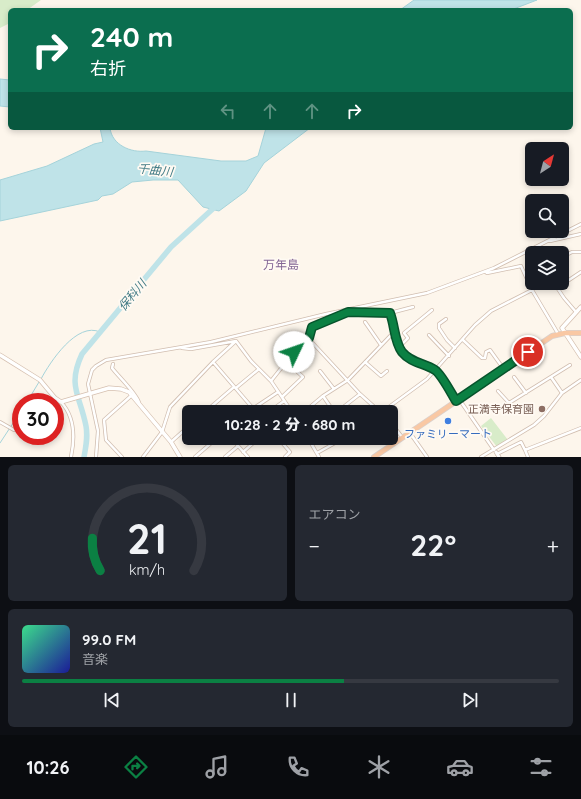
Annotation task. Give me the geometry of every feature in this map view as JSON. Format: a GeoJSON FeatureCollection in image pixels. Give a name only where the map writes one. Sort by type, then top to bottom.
{"type":"FeatureCollection","features":[{"type":"Feature","properties":{"kind":"highway"},"geometry":{"type":"LineString","coordinates":[[374,457],[552,336],[565,333],[581,333]]}},
{"type":"Feature","properties":{"kind":"main road"},"geometry":{"type":"LineString","coordinates":[[581,307],[562,328],[581,357]]}},
{"type":"Feature","properties":{"kind":"main road"},"geometry":{"type":"LineString","coordinates":[[0,355],[40,380],[51,393]]}},
{"type":"Feature","properties":{"kind":"main road"},"geometry":{"type":"LineString","coordinates":[[64,402],[90,392],[109,388],[121,389],[132,395],[140,403],[180,457]]}},
{"type":"Feature","properties":{"kind":"street"},"geometry":{"type":"LineString","coordinates":[[96,457],[98,431],[90,392],[89,376],[96,366],[106,360],[182,348],[411,298],[486,272],[581,224]]}},
{"type":"Feature","properties":{"kind":"street"},"geometry":{"type":"LineString","coordinates":[[544,243],[581,234]]}},
{"type":"Feature","properties":{"kind":"street"},"geometry":{"type":"LineString","coordinates":[[569,254],[581,252]]}},
{"type":"Feature","properties":{"kind":"street"},"geometry":{"type":"LineString","coordinates":[[486,272],[521,266],[525,274]]}},
{"type":"Feature","properties":{"kind":"street"},"geometry":{"type":"LineString","coordinates":[[569,280],[581,272]]}},
{"type":"Feature","properties":{"kind":"street"},"geometry":{"type":"LineString","coordinates":[[391,405],[418,387],[449,356],[475,325],[491,311],[528,290]]}},
{"type":"Feature","properties":{"kind":"street"},"geometry":{"type":"LineString","coordinates":[[533,290],[557,332]]}},
{"type":"Feature","properties":{"kind":"street"},"geometry":{"type":"LineString","coordinates":[[559,290],[576,312]]}},
{"type":"Feature","properties":{"kind":"street"},"geometry":{"type":"LineString","coordinates":[[271,381],[294,352],[309,338],[312,327],[348,311],[390,313],[413,307]]}},
{"type":"Feature","properties":{"kind":"street"},"geometry":{"type":"LineString","coordinates":[[400,346],[408,338],[404,333],[432,310]]}},
{"type":"Feature","properties":{"kind":"street"},"geometry":{"type":"LineString","coordinates":[[390,313],[394,325],[394,332],[402,351],[409,358],[435,370],[496,453]]}},
{"type":"Feature","properties":{"kind":"street"},"geometry":{"type":"LineString","coordinates":[[446,319],[439,324],[439,328],[447,340],[456,348]]}},
{"type":"Feature","properties":{"kind":"street"},"geometry":{"type":"LineString","coordinates":[[365,322],[381,345]]}},
{"type":"Feature","properties":{"kind":"street"},"geometry":{"type":"LineString","coordinates":[[552,336],[562,328]]}},
{"type":"Feature","properties":{"kind":"street"},"geometry":{"type":"LineString","coordinates":[[312,405],[323,396],[348,380],[394,332]]}},
{"type":"Feature","properties":{"kind":"street"},"geometry":{"type":"LineString","coordinates":[[429,335],[449,356]]}},
{"type":"Feature","properties":{"kind":"street"},"geometry":{"type":"LineString","coordinates":[[309,338],[360,394],[373,405]]}},
{"type":"Feature","properties":{"kind":"street"},"geometry":{"type":"LineString","coordinates":[[463,340],[482,358],[485,358],[486,352],[490,350],[503,368]]}},
{"type":"Feature","properties":{"kind":"street"},"geometry":{"type":"LineString","coordinates":[[182,348],[191,349],[236,341]]}},
{"type":"Feature","properties":{"kind":"street"},"geometry":{"type":"LineString","coordinates":[[143,457],[162,432],[170,406],[236,341]]}},
{"type":"Feature","properties":{"kind":"street"},"geometry":{"type":"LineString","coordinates":[[236,341],[271,381],[287,405]]}},
{"type":"Feature","properties":{"kind":"street"},"geometry":{"type":"LineString","coordinates":[[282,397],[303,377],[278,349],[286,342]]}},
{"type":"Feature","properties":{"kind":"street"},"geometry":{"type":"LineString","coordinates":[[213,362],[250,405]]}},
{"type":"Feature","properties":{"kind":"street"},"geometry":{"type":"LineString","coordinates":[[365,362],[381,376],[387,371]]}},
{"type":"Feature","properties":{"kind":"street"},"geometry":{"type":"LineString","coordinates":[[113,364],[112,368],[126,386],[138,398],[140,403]]}},
{"type":"Feature","properties":{"kind":"street"},"geometry":{"type":"LineString","coordinates":[[498,391],[509,403],[570,365]]}},
{"type":"Feature","properties":{"kind":"street"},"geometry":{"type":"LineString","coordinates":[[214,405],[259,369]]}},
{"type":"Feature","properties":{"kind":"street"},"geometry":{"type":"LineString","coordinates":[[320,371],[334,390]]}},
{"type":"Feature","properties":{"kind":"street"},"geometry":{"type":"LineString","coordinates":[[514,377],[526,392]]}},
{"type":"Feature","properties":{"kind":"street"},"geometry":{"type":"LineString","coordinates":[[551,377],[562,393]]}},
{"type":"Feature","properties":{"kind":"street"},"geometry":{"type":"LineString","coordinates":[[496,453],[534,425],[544,416],[562,393],[581,380]]}},
{"type":"Feature","properties":{"kind":"street"},"geometry":{"type":"LineString","coordinates":[[258,405],[278,392]]}},
{"type":"Feature","properties":{"kind":"street"},"geometry":{"type":"LineString","coordinates":[[345,405],[360,394]]}},
{"type":"Feature","properties":{"kind":"street"},"geometry":{"type":"LineString","coordinates":[[122,457],[106,440],[104,420],[132,395]]}},
{"type":"Feature","properties":{"kind":"street"},"geometry":{"type":"LineString","coordinates":[[323,396],[330,405]]}},
{"type":"Feature","properties":{"kind":"street"},"geometry":{"type":"LineString","coordinates":[[279,405],[284,401]]}},
{"type":"Feature","properties":{"kind":"street"},"geometry":{"type":"LineString","coordinates":[[64,404],[71,418],[73,439],[70,457]]}},
{"type":"Feature","properties":{"kind":"street"},"geometry":{"type":"LineString","coordinates":[[1,422],[12,429]]}},
{"type":"Feature","properties":{"kind":"street"},"geometry":{"type":"LineString","coordinates":[[525,450],[581,428]]}},
{"type":"Feature","properties":{"kind":"street"},"geometry":{"type":"LineString","coordinates":[[170,442],[182,432]]}},
{"type":"Feature","properties":{"kind":"street"},"geometry":{"type":"LineString","coordinates":[[398,432],[403,438]]}},
{"type":"Feature","properties":{"kind":"street"},"geometry":{"type":"LineString","coordinates":[[410,433],[427,457]]}},
{"type":"Feature","properties":{"kind":"street"},"geometry":{"type":"LineString","coordinates":[[481,457],[496,453],[521,442],[528,457]]}},
{"type":"Feature","properties":{"kind":"street"},"geometry":{"type":"LineString","coordinates":[[195,457],[209,445]]}},
{"type":"Feature","properties":{"kind":"street"},"geometry":{"type":"LineString","coordinates":[[243,452],[251,445]]}},
{"type":"Feature","properties":{"kind":"street"},"geometry":{"type":"LineString","coordinates":[[284,445],[290,452],[285,457]]}},
{"type":"Feature","properties":{"kind":"street"},"geometry":{"type":"LineString","coordinates":[[312,445],[319,457]]}},
{"type":"Feature","properties":{"kind":"street"},"geometry":{"type":"LineString","coordinates":[[317,453],[331,445]]}},
{"type":"Feature","properties":{"kind":"street"},"geometry":{"type":"LineString","coordinates":[[225,457],[238,446],[248,457]]}},
{"type":"Feature","properties":{"kind":"green space"},"geometry":{"type":"Polygon","coordinates":[[[0,0],[41,0],[30,8],[8,8],[8,24],[0,28],[0,0]]]}},
{"type":"Feature","properties":{"kind":"green space"},"geometry":{"type":"Polygon","coordinates":[[[491,418],[508,440],[497,447],[481,426],[491,418]]]}},
{"type":"Feature","properties":{"kind":"water"},"geometry":{"type":"Polygon","coordinates":[[[414,0],[537,0],[516,8],[403,8],[414,0]]]}},
{"type":"Feature","properties":{"kind":"water"},"geometry":{"type":"Polygon","coordinates":[[[0,79],[8,80],[8,107],[0,106],[0,79]]]}},
{"type":"Feature","properties":{"kind":"water","name":"千曲川"},"geometry":{"type":"Polygon","coordinates":[[[100,130],[111,130],[114,139],[118,143],[123,147],[134,151],[146,151],[221,161],[246,161],[258,156],[265,130],[307,130],[264,163],[246,191],[219,211],[203,207],[178,180],[153,180],[132,182],[113,194],[102,196],[98,200],[0,221],[0,180],[47,166],[94,144],[103,142],[100,130]]]}},
{"type":"Feature","properties":{"kind":"waterway","name":"保科川"},"geometry":{"type":"LineString","coordinates":[[84,457],[87,430],[75,383],[75,374],[82,354],[171,247],[217,205]]}},
{"type":"Feature","properties":{"kind":"waterway"},"geometry":{"type":"LineString","coordinates":[[41,379],[65,345],[82,332],[91,330],[100,332]]}},
{"type":"Feature","properties":{"kind":"waterway"},"geometry":{"type":"LineString","coordinates":[[32,393],[39,382]]}},
{"type":"Feature","properties":{"kind":"waterway"},"geometry":{"type":"LineString","coordinates":[[0,443],[12,425]]}},
{"type":"Feature","properties":{"kind":"place","name":"正満寺保育園"},"geometry":{"type":"Point","coordinates":[542,409]}},
{"type":"Feature","properties":{"kind":"place","name":"ファミリーマート"},"geometry":{"type":"Point","coordinates":[448,421]}},
{"type":"Feature","properties":{"kind":"district","name":"万年島"},"geometry":{"type":"Point","coordinates":[281,264]}},
{"type":"Feature","properties":{"kind":"route"},"geometry":{"type":"LineString","coordinates":[[294,352],[309,338],[312,327],[330,321],[334,317],[348,312],[366,312],[373,314],[390,313],[394,325],[394,332],[402,351],[416,363],[435,370],[456,401],[528,352]]}}]}
